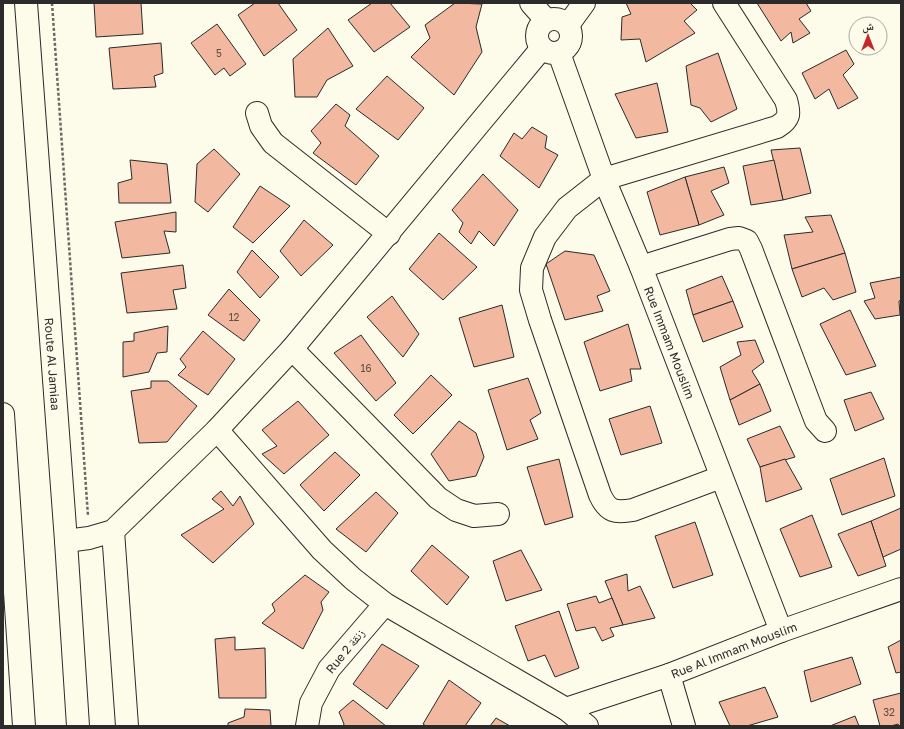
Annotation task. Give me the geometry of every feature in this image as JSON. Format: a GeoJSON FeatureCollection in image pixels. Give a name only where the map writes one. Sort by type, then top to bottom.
{"type":"FeatureCollection","features":[{"type":"Feature","properties":{"kind":"street","name":"Route Al Jamiaa"},"geometry":{"type":"LineString","coordinates":[[26,3],[66,541],[78,726]]}},
{"type":"Feature","properties":{"kind":"street"},"geometry":{"type":"LineString","coordinates":[[531,3],[546,20]]}},
{"type":"Feature","properties":{"kind":"street"},"geometry":{"type":"LineString","coordinates":[[568,25],[584,3]]}},
{"type":"Feature","properties":{"kind":"street"},"geometry":{"type":"LineString","coordinates":[[721,477],[633,510],[622,512],[611,510],[605,505],[600,495],[531,290],[532,268],[545,237],[567,208],[604,179],[777,127],[784,123],[788,116],[786,100],[724,3]]}},
{"type":"Feature","properties":{"kind":"street"},"geometry":{"type":"LineString","coordinates":[[66,541],[89,538],[113,531],[217,430],[292,349],[389,234],[550,51],[567,48],[571,42],[571,32],[568,25],[564,21],[558,19],[546,20],[539,27],[537,40],[550,51]]}},
{"type":"Feature","properties":{"kind":"street","name":"Rue Immam Mouslim"},"geometry":{"type":"LineString","coordinates":[[550,51],[642,267],[781,631]]}},
{"type":"Feature","properties":{"kind":"street"},"geometry":{"type":"LineString","coordinates":[[257,113],[261,126],[273,143],[389,234]]}},
{"type":"Feature","properties":{"kind":"street"},"geometry":{"type":"LineString","coordinates":[[642,267],[730,239],[740,238],[747,241],[810,408],[816,421],[825,431]]}},
{"type":"Feature","properties":{"kind":"street"},"geometry":{"type":"LineString","coordinates":[[292,349],[438,498],[456,510],[474,516],[498,514]]}},
{"type":"Feature","properties":{"kind":"street"},"geometry":{"type":"LineString","coordinates":[[3,414],[24,726]]}},
{"type":"Feature","properties":{"kind":"street"},"geometry":{"type":"LineString","coordinates":[[217,430],[322,550],[353,580],[385,604],[566,709],[587,726]]}},
{"type":"Feature","properties":{"kind":"street"},"geometry":{"type":"LineString","coordinates":[[113,531],[127,726]]}},
{"type":"Feature","properties":{"kind":"street","name":"Rue Al Immam Mouslim"},"geometry":{"type":"LineString","coordinates":[[566,709],[669,675],[781,631],[901,589]]}},
{"type":"Feature","properties":{"kind":"street","name":"Rue 2 زنقة"},"geometry":{"type":"LineString","coordinates":[[307,726],[311,704],[329,669],[385,604]]}},
{"type":"Feature","properties":{"kind":"street"},"geometry":{"type":"LineString","coordinates":[[669,675],[684,726]]}},
{"type":"Feature","properties":{"kind":"path"},"geometry":{"type":"LineString","coordinates":[[52,3],[89,538]]}},
{"type":"Feature","properties":{"kind":"building"},"geometry":{"type":"Polygon","coordinates":[[[94,3],[141,3],[143,34],[96,37],[94,3]]]}},
{"type":"Feature","properties":{"kind":"building"},"geometry":{"type":"Polygon","coordinates":[[[255,3],[278,3],[297,30],[264,56],[238,15],[255,3]]]}},
{"type":"Feature","properties":{"kind":"building"},"geometry":{"type":"Polygon","coordinates":[[[372,3],[390,3],[410,27],[374,52],[348,20],[372,3]]]}},
{"type":"Feature","properties":{"kind":"building"},"geometry":{"type":"Polygon","coordinates":[[[455,3],[482,4],[476,27],[482,52],[454,95],[411,57],[430,38],[425,25],[455,3]]]}},
{"type":"Feature","properties":{"kind":"building"},"geometry":{"type":"Polygon","coordinates":[[[626,3],[690,3],[697,10],[684,21],[695,33],[646,62],[640,39],[621,40],[622,17],[631,14],[626,3]]]}},
{"type":"Feature","properties":{"kind":"building"},"geometry":{"type":"Polygon","coordinates":[[[757,3],[806,3],[811,11],[799,19],[810,33],[793,43],[791,32],[781,41],[757,3]]]}},
{"type":"Feature","properties":{"kind":"building"},"geometry":{"type":"Polygon","coordinates":[[[217,24],[246,64],[230,76],[224,68],[215,75],[191,43],[217,24]]]}},
{"type":"Feature","properties":{"kind":"building"},"geometry":{"type":"Polygon","coordinates":[[[328,28],[353,66],[327,80],[317,97],[295,97],[293,59],[328,28]]]}},
{"type":"Feature","properties":{"kind":"building"},"geometry":{"type":"Polygon","coordinates":[[[161,43],[163,73],[154,76],[156,87],[113,89],[109,48],[161,43]]]}},
{"type":"Feature","properties":{"kind":"building"},"geometry":{"type":"Polygon","coordinates":[[[846,50],[848,56],[854,64],[843,75],[858,98],[838,109],[829,89],[815,99],[802,73],[846,50]]]}},
{"type":"Feature","properties":{"kind":"building"},"geometry":{"type":"Polygon","coordinates":[[[718,53],[737,109],[711,122],[700,108],[691,105],[686,66],[718,53]]]}},
{"type":"Feature","properties":{"kind":"building"},"geometry":{"type":"Polygon","coordinates":[[[387,76],[424,108],[398,140],[356,109],[387,76]]]}},
{"type":"Feature","properties":{"kind":"building"},"geometry":{"type":"Polygon","coordinates":[[[657,83],[668,132],[636,138],[615,94],[657,83]]]}},
{"type":"Feature","properties":{"kind":"building"},"geometry":{"type":"Polygon","coordinates":[[[336,104],[350,115],[345,126],[379,156],[356,185],[313,153],[321,143],[311,131],[336,104]]]}},
{"type":"Feature","properties":{"kind":"building"},"geometry":{"type":"Polygon","coordinates":[[[532,127],[547,136],[545,148],[558,155],[539,188],[500,156],[514,133],[522,139],[532,127]]]}},
{"type":"Feature","properties":{"kind":"building"},"geometry":{"type":"Polygon","coordinates":[[[800,148],[811,193],[783,200],[771,150],[800,148]]]}},
{"type":"Feature","properties":{"kind":"building"},"geometry":{"type":"Polygon","coordinates":[[[214,149],[240,174],[208,212],[195,202],[197,164],[214,149]]]}},
{"type":"Feature","properties":{"kind":"building"},"geometry":{"type":"Polygon","coordinates":[[[130,160],[167,164],[171,203],[119,203],[118,183],[132,179],[130,160]]]}},
{"type":"Feature","properties":{"kind":"building"},"geometry":{"type":"Polygon","coordinates":[[[774,160],[783,200],[751,205],[743,166],[774,160]]]}},
{"type":"Feature","properties":{"kind":"building"},"geometry":{"type":"Polygon","coordinates":[[[724,167],[729,183],[711,191],[724,215],[699,225],[685,177],[724,167]]]}},
{"type":"Feature","properties":{"kind":"building"},"geometry":{"type":"Polygon","coordinates":[[[483,174],[518,210],[494,246],[479,231],[471,244],[459,232],[463,223],[452,210],[483,174]]]}},
{"type":"Feature","properties":{"kind":"building"},"geometry":{"type":"Polygon","coordinates":[[[685,177],[699,225],[660,235],[647,192],[685,177]]]}},
{"type":"Feature","properties":{"kind":"building"},"geometry":{"type":"Polygon","coordinates":[[[260,186],[290,206],[253,243],[233,227],[260,186]]]}},
{"type":"Feature","properties":{"kind":"building"},"geometry":{"type":"Polygon","coordinates":[[[176,212],[176,232],[164,231],[170,253],[122,258],[115,222],[176,212]]]}},
{"type":"Feature","properties":{"kind":"building"},"geometry":{"type":"Polygon","coordinates":[[[831,215],[845,253],[792,269],[784,235],[813,232],[805,217],[831,215]]]}},
{"type":"Feature","properties":{"kind":"building"},"geometry":{"type":"Polygon","coordinates":[[[304,220],[333,245],[301,276],[280,251],[304,220]]]}},
{"type":"Feature","properties":{"kind":"building"},"geometry":{"type":"Polygon","coordinates":[[[439,233],[477,267],[443,300],[409,269],[439,233]]]}},
{"type":"Feature","properties":{"kind":"building"},"geometry":{"type":"Polygon","coordinates":[[[252,250],[279,277],[260,298],[237,272],[252,250]]]}},
{"type":"Feature","properties":{"kind":"building"},"geometry":{"type":"Polygon","coordinates":[[[565,251],[594,255],[610,291],[597,296],[603,311],[565,320],[546,264],[565,251]]]}},
{"type":"Feature","properties":{"kind":"building"},"geometry":{"type":"Polygon","coordinates":[[[845,253],[856,292],[833,300],[824,288],[802,297],[792,269],[845,253]]]}},
{"type":"Feature","properties":{"kind":"building"},"geometry":{"type":"Polygon","coordinates":[[[183,265],[186,288],[173,290],[177,309],[127,313],[121,273],[183,265]]]}},
{"type":"Feature","properties":{"kind":"building"},"geometry":{"type":"Polygon","coordinates":[[[722,276],[733,301],[693,315],[686,290],[722,276]]]}},
{"type":"Feature","properties":{"kind":"building"},"geometry":{"type":"Polygon","coordinates":[[[901,277],[901,300],[899,301],[900,315],[875,319],[864,301],[875,298],[870,283],[901,277]]]}},
{"type":"Feature","properties":{"kind":"building"},"geometry":{"type":"Polygon","coordinates":[[[229,289],[260,320],[244,341],[208,315],[229,289]]]}},
{"type":"Feature","properties":{"kind":"building"},"geometry":{"type":"Polygon","coordinates":[[[392,296],[419,334],[403,357],[367,317],[392,296]]]}},
{"type":"Feature","properties":{"kind":"building"},"geometry":{"type":"Polygon","coordinates":[[[733,301],[743,327],[703,342],[693,315],[733,301]]]}},
{"type":"Feature","properties":{"kind":"building"},"geometry":{"type":"Polygon","coordinates":[[[502,305],[514,357],[474,367],[459,318],[502,305]]]}},
{"type":"Feature","properties":{"kind":"building"},"geometry":{"type":"Polygon","coordinates":[[[850,310],[876,366],[846,375],[820,324],[850,310]]]}},
{"type":"Feature","properties":{"kind":"building"},"geometry":{"type":"Polygon","coordinates":[[[628,324],[641,369],[630,369],[632,381],[600,391],[584,342],[628,324]]]}},
{"type":"Feature","properties":{"kind":"building"},"geometry":{"type":"Polygon","coordinates":[[[168,326],[167,352],[157,353],[149,372],[123,377],[123,342],[134,341],[134,333],[168,326]]]}},
{"type":"Feature","properties":{"kind":"building"},"geometry":{"type":"Polygon","coordinates":[[[203,331],[235,359],[208,395],[178,375],[186,367],[180,359],[203,331]]]}},
{"type":"Feature","properties":{"kind":"building"},"geometry":{"type":"Polygon","coordinates":[[[361,335],[396,383],[376,401],[334,353],[361,335]]]}},
{"type":"Feature","properties":{"kind":"building"},"geometry":{"type":"Polygon","coordinates":[[[755,340],[764,362],[752,371],[760,384],[730,400],[720,367],[741,355],[737,342],[755,340]]]}},
{"type":"Feature","properties":{"kind":"building"},"geometry":{"type":"Polygon","coordinates":[[[431,375],[452,395],[413,434],[394,415],[431,375]]]}},
{"type":"Feature","properties":{"kind":"building"},"geometry":{"type":"Polygon","coordinates":[[[528,378],[541,413],[530,420],[538,439],[507,450],[488,390],[528,378]]]}},
{"type":"Feature","properties":{"kind":"building"},"geometry":{"type":"Polygon","coordinates":[[[151,381],[168,381],[197,406],[167,442],[139,443],[131,391],[151,388],[151,381]]]}},
{"type":"Feature","properties":{"kind":"building"},"geometry":{"type":"Polygon","coordinates":[[[760,384],[771,411],[739,425],[730,400],[760,384]]]}},
{"type":"Feature","properties":{"kind":"building"},"geometry":{"type":"Polygon","coordinates":[[[871,392],[884,419],[855,431],[844,400],[871,392]]]}},
{"type":"Feature","properties":{"kind":"building"},"geometry":{"type":"Polygon","coordinates":[[[298,401],[329,435],[284,474],[262,454],[277,446],[262,430],[298,401]]]}},
{"type":"Feature","properties":{"kind":"building"},"geometry":{"type":"Polygon","coordinates":[[[650,406],[662,443],[621,455],[609,419],[650,406]]]}},
{"type":"Feature","properties":{"kind":"building"},"geometry":{"type":"Polygon","coordinates":[[[459,421],[476,433],[484,457],[476,476],[449,481],[431,454],[459,421]]]}},
{"type":"Feature","properties":{"kind":"building"},"geometry":{"type":"Polygon","coordinates":[[[780,426],[795,457],[760,467],[747,439],[780,426]]]}},
{"type":"Feature","properties":{"kind":"building"},"geometry":{"type":"Polygon","coordinates":[[[335,452],[360,475],[324,511],[300,485],[335,452]]]}},
{"type":"Feature","properties":{"kind":"building"},"geometry":{"type":"Polygon","coordinates":[[[884,458],[895,496],[842,515],[830,479],[884,458]]]}},
{"type":"Feature","properties":{"kind":"building"},"geometry":{"type":"Polygon","coordinates":[[[559,459],[573,517],[545,525],[527,467],[559,459]]]}},
{"type":"Feature","properties":{"kind":"building"},"geometry":{"type":"Polygon","coordinates":[[[785,459],[802,489],[766,502],[760,467],[785,459]]]}},
{"type":"Feature","properties":{"kind":"building"},"geometry":{"type":"Polygon","coordinates":[[[221,491],[233,506],[240,496],[254,524],[213,563],[181,535],[224,509],[212,499],[221,491]]]}},
{"type":"Feature","properties":{"kind":"building"},"geometry":{"type":"Polygon","coordinates":[[[376,492],[398,513],[366,552],[336,529],[376,492]]]}},
{"type":"Feature","properties":{"kind":"building"},"geometry":{"type":"Polygon","coordinates":[[[901,508],[901,549],[883,557],[871,521],[901,508]]]}},
{"type":"Feature","properties":{"kind":"building"},"geometry":{"type":"Polygon","coordinates":[[[812,515],[832,567],[800,577],[780,529],[812,515]]]}},
{"type":"Feature","properties":{"kind":"building"},"geometry":{"type":"Polygon","coordinates":[[[871,521],[886,566],[858,576],[838,534],[871,521]]]}},
{"type":"Feature","properties":{"kind":"building"},"geometry":{"type":"Polygon","coordinates":[[[695,522],[713,575],[673,588],[655,536],[695,522]]]}},
{"type":"Feature","properties":{"kind":"building"},"geometry":{"type":"Polygon","coordinates":[[[432,545],[469,577],[447,605],[411,571],[432,545]]]}},
{"type":"Feature","properties":{"kind":"building"},"geometry":{"type":"Polygon","coordinates":[[[521,550],[542,590],[506,601],[493,561],[521,550]]]}},
{"type":"Feature","properties":{"kind":"building"},"geometry":{"type":"Polygon","coordinates":[[[627,574],[628,591],[640,586],[655,618],[623,625],[605,581],[627,574]]]}},
{"type":"Feature","properties":{"kind":"building"},"geometry":{"type":"Polygon","coordinates":[[[305,575],[329,592],[321,602],[323,610],[303,649],[262,623],[275,611],[272,604],[305,575]]]}},
{"type":"Feature","properties":{"kind":"building"},"geometry":{"type":"Polygon","coordinates":[[[596,596],[599,603],[612,598],[623,625],[610,628],[614,636],[602,641],[595,627],[576,631],[567,604],[596,596]]]}},
{"type":"Feature","properties":{"kind":"building"},"geometry":{"type":"Polygon","coordinates":[[[559,611],[579,668],[555,677],[545,655],[528,661],[515,626],[559,611]]]}},
{"type":"Feature","properties":{"kind":"building"},"geometry":{"type":"Polygon","coordinates":[[[235,637],[235,650],[265,648],[266,698],[219,698],[215,639],[235,637]]]}},
{"type":"Feature","properties":{"kind":"building"},"geometry":{"type":"Polygon","coordinates":[[[901,640],[901,672],[896,673],[888,647],[901,640]]]}},
{"type":"Feature","properties":{"kind":"building"},"geometry":{"type":"Polygon","coordinates":[[[382,644],[419,666],[387,709],[353,684],[382,644]]]}},
{"type":"Feature","properties":{"kind":"building"},"geometry":{"type":"Polygon","coordinates":[[[852,657],[861,684],[811,702],[804,671],[852,657]]]}},
{"type":"Feature","properties":{"kind":"building"},"geometry":{"type":"Polygon","coordinates":[[[449,680],[481,703],[465,726],[426,726],[423,724],[449,680]]]}},
{"type":"Feature","properties":{"kind":"building"},"geometry":{"type":"Polygon","coordinates":[[[765,687],[778,717],[747,726],[730,726],[719,702],[765,687]]]}},
{"type":"Feature","properties":{"kind":"building"},"geometry":{"type":"Polygon","coordinates":[[[901,693],[901,726],[898,724],[891,726],[880,726],[873,700],[901,693]]]}},
{"type":"Feature","properties":{"kind":"building"},"geometry":{"type":"Polygon","coordinates":[[[353,700],[386,726],[343,726],[344,724],[339,712],[353,700]]]}},
{"type":"Feature","properties":{"kind":"building"},"geometry":{"type":"Polygon","coordinates":[[[245,709],[270,710],[271,726],[228,726],[228,723],[244,717],[245,709]]]}},
{"type":"Feature","properties":{"kind":"building"},"geometry":{"type":"Polygon","coordinates":[[[855,716],[859,726],[830,726],[855,716]]]}},
{"type":"Feature","properties":{"kind":"building"},"geometry":{"type":"Polygon","coordinates":[[[496,718],[510,726],[490,726],[496,718]]]}}]}
